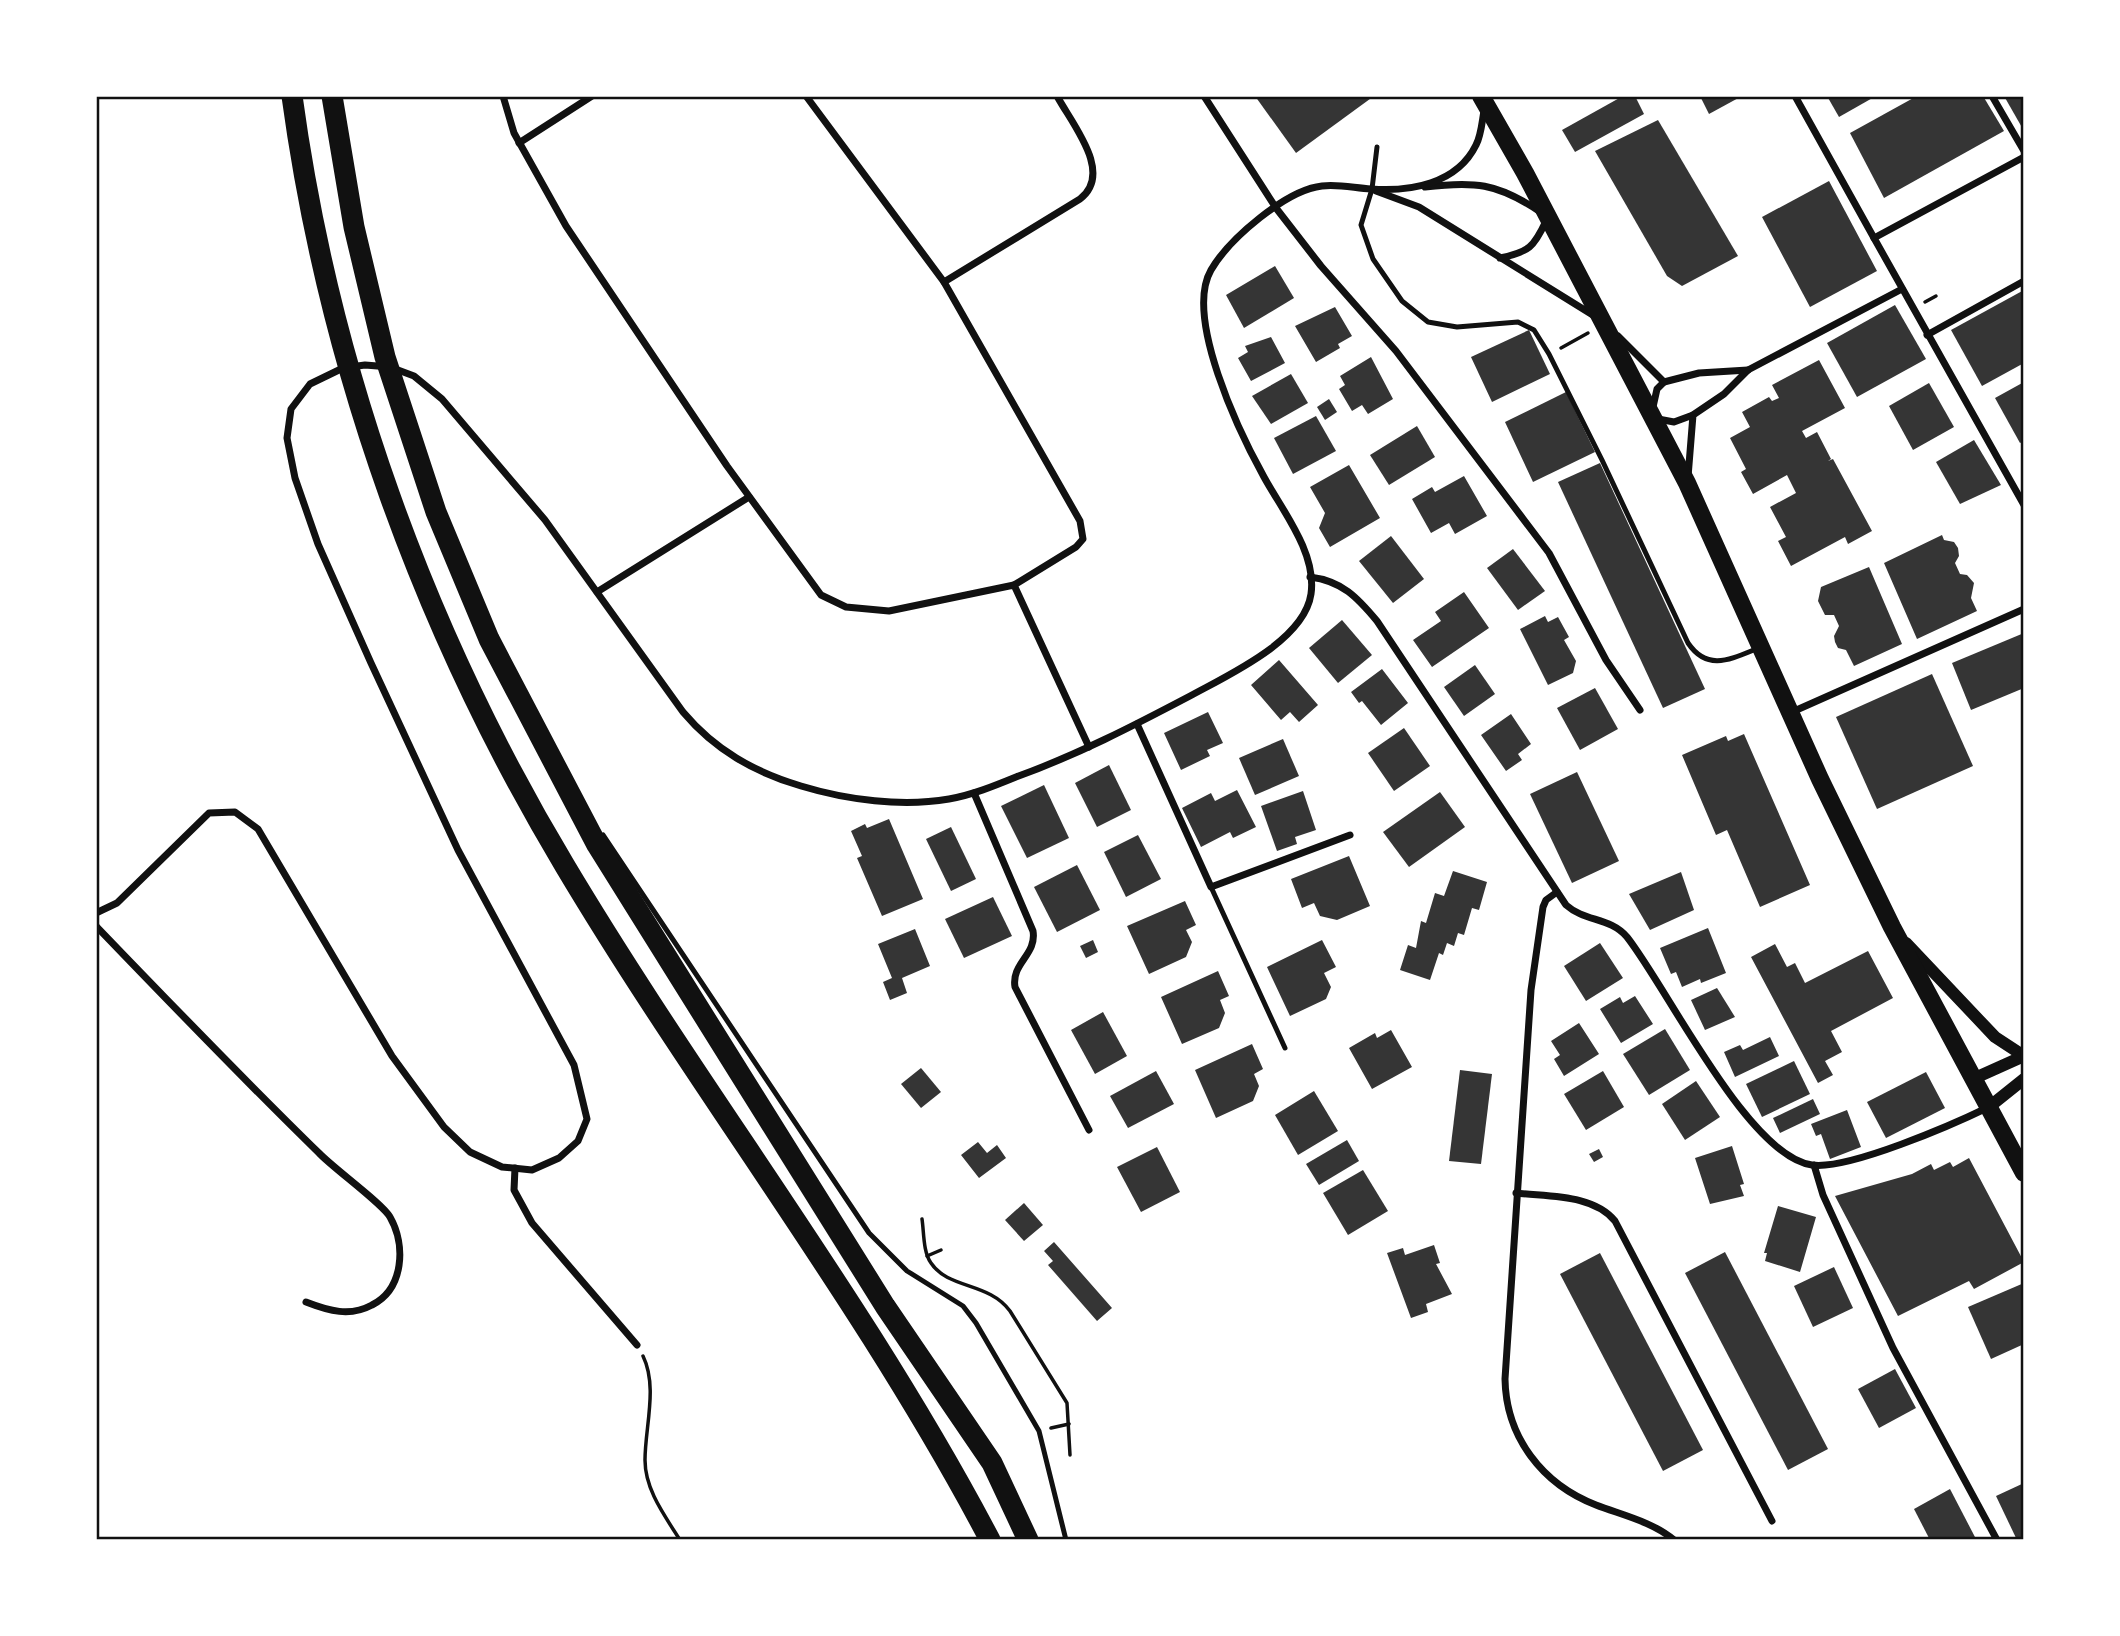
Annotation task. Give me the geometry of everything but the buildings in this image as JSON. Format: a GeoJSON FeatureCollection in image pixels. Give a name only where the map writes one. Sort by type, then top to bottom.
{"type":"FeatureCollection","features":[{"type":"Feature","properties":{"kind":"highway"},"geometry":{"type":"LineString","coordinates":[[292,96],[321,261],[366,426],[399,524],[440,623],[547,835],[673,1037],[857,1316],[954,1472],[990,1540]]}},
{"type":"Feature","properties":{"kind":"highway"},"geometry":{"type":"LineString","coordinates":[[332,96],[365,279],[402,415],[466,589],[544,747],[597,845],[885,1306],[992,1463],[1028,1540]]}},
{"type":"Feature","properties":{"kind":"main road"},"geometry":{"type":"LineString","coordinates":[[1484,100],[1605,323],[1687,482],[1763,646],[1820,779],[1892,927],[2024,1173]]}},
{"type":"Feature","properties":{"kind":"street"},"geometry":{"type":"LineString","coordinates":[[503,96],[510,125],[566,226],[749,497],[814,587],[836,604],[861,610],[889,611],[1014,585],[1076,547],[1083,539],[1073,509],[944,282],[806,96]]}},
{"type":"Feature","properties":{"kind":"street"},"geometry":{"type":"LineString","coordinates":[[519,143],[592,96]]}},
{"type":"Feature","properties":{"kind":"street"},"geometry":{"type":"LineString","coordinates":[[944,282],[1080,199],[1093,185],[1091,159],[1057,96]]}},
{"type":"Feature","properties":{"kind":"street"},"geometry":{"type":"LineString","coordinates":[[1205,96],[1276,208],[1316,260],[1385,337],[1521,514],[1560,571],[1606,660],[1640,710]]}},
{"type":"Feature","properties":{"kind":"street"},"geometry":{"type":"LineString","coordinates":[[1796,96],[2024,505]]}},
{"type":"Feature","properties":{"kind":"street"},"geometry":{"type":"LineString","coordinates":[[1992,96],[2024,151]]}},
{"type":"Feature","properties":{"kind":"street"},"geometry":{"type":"LineString","coordinates":[[1421,187],[1447,177],[1467,158],[1476,145],[1484,100]]}},
{"type":"Feature","properties":{"kind":"street"},"geometry":{"type":"LineString","coordinates":[[1874,238],[2024,157]]}},
{"type":"Feature","properties":{"kind":"street"},"geometry":{"type":"LineString","coordinates":[[96,913],[117,903],[209,813],[235,813],[258,829],[392,1056],[444,1127],[470,1152],[502,1167],[532,1170],[559,1158],[578,1141],[587,1119],[575,1065],[458,850],[318,544],[289,451],[287,426],[295,401],[317,379],[354,366],[390,368],[414,376],[442,399],[512,479],[687,718],[718,747],[746,764],[798,785],[852,797],[931,801],[974,793],[1089,747],[1137,724],[1247,663],[1286,635],[1306,611],[1310,577],[1299,541],[1238,426],[1203,313],[1203,288],[1218,260],[1236,239],[1301,192],[1319,186],[1345,185],[1372,189],[1460,183],[1499,188],[1548,217],[1536,244],[1517,255],[1500,258]]}},
{"type":"Feature","properties":{"kind":"street"},"geometry":{"type":"LineString","coordinates":[[1372,189],[1419,207],[1605,323],[1664,382]]}},
{"type":"Feature","properties":{"kind":"street"},"geometry":{"type":"LineString","coordinates":[[1927,335],[2024,281]]}},
{"type":"Feature","properties":{"kind":"street"},"geometry":{"type":"LineString","coordinates":[[1748,370],[1699,373],[1664,382],[1654,398],[1652,415],[1664,422],[1674,422],[1693,415],[1724,394],[1748,370],[1902,289]]}},
{"type":"Feature","properties":{"kind":"street"},"geometry":{"type":"LineString","coordinates":[[1687,482],[1693,415]]}},
{"type":"Feature","properties":{"kind":"street"},"geometry":{"type":"LineString","coordinates":[[597,592],[749,497]]}},
{"type":"Feature","properties":{"kind":"street"},"geometry":{"type":"LineString","coordinates":[[1310,577],[1337,582],[1359,600],[1399,650],[1557,892],[1573,912],[1583,917],[1606,921],[1621,930],[1648,965],[1746,1118],[1777,1147],[1801,1162],[1814,1165],[1841,1162],[1913,1140],[1989,1107],[2024,1079]]}},
{"type":"Feature","properties":{"kind":"street"},"geometry":{"type":"LineString","coordinates":[[1014,585],[1089,747]]}},
{"type":"Feature","properties":{"kind":"street"},"geometry":{"type":"LineString","coordinates":[[1792,712],[2024,609]]}},
{"type":"Feature","properties":{"kind":"street"},"geometry":{"type":"LineString","coordinates":[[1137,724],[1211,887],[1350,835]]}},
{"type":"Feature","properties":{"kind":"street"},"geometry":{"type":"LineString","coordinates":[[974,793],[1031,925],[1034,945],[1016,970],[1015,987],[1089,1130]]}},
{"type":"Feature","properties":{"kind":"street"},"geometry":{"type":"LineString","coordinates":[[1557,892],[1546,900],[1536,952],[1516,1193],[1505,1379],[1507,1405],[1517,1437],[1541,1468],[1587,1502],[1652,1526],[1674,1540]]}},
{"type":"Feature","properties":{"kind":"street"},"geometry":{"type":"LineString","coordinates":[[96,926],[239,1075],[336,1170],[389,1215],[401,1248],[397,1279],[379,1301],[360,1311],[330,1311],[306,1302]]}},
{"type":"Feature","properties":{"kind":"street"},"geometry":{"type":"LineString","coordinates":[[1892,927],[1995,1037],[2024,1056]]}},
{"type":"Feature","properties":{"kind":"street"},"geometry":{"type":"LineString","coordinates":[[1975,1078],[2024,1056]]}},
{"type":"Feature","properties":{"kind":"street"},"geometry":{"type":"LineString","coordinates":[[1814,1165],[1823,1195],[1893,1348],[1997,1540]]}},
{"type":"Feature","properties":{"kind":"street"},"geometry":{"type":"LineString","coordinates":[[515,1168],[514,1190],[532,1223],[637,1345]]}},
{"type":"Feature","properties":{"kind":"street"},"geometry":{"type":"LineString","coordinates":[[1516,1193],[1583,1202],[1599,1207],[1615,1221],[1772,1521]]}},
{"type":"Feature","properties":{"kind":"lane"},"geometry":{"type":"LineString","coordinates":[[1377,147],[1372,189],[1362,213],[1363,236],[1373,259],[1408,307],[1428,322],[1447,327],[1508,322],[1526,324],[1549,354],[1693,650],[1706,661],[1714,662],[1763,646]]}},
{"type":"Feature","properties":{"kind":"lane"},"geometry":{"type":"LineString","coordinates":[[544,747],[869,1233],[907,1270],[963,1306],[976,1323],[1038,1431],[1066,1540]]}},
{"type":"Feature","properties":{"kind":"lane"},"geometry":{"type":"LineString","coordinates":[[1211,887],[1285,1048]]}},
{"type":"Feature","properties":{"kind":"path"},"geometry":{"type":"LineString","coordinates":[[1549,354],[1605,323]]}},
{"type":"Feature","properties":{"kind":"path"},"geometry":{"type":"LineString","coordinates":[[922,1219],[927,1256],[932,1265],[941,1272],[1001,1298],[1010,1311],[1067,1403],[1070,1455]]}},
{"type":"Feature","properties":{"kind":"path"},"geometry":{"type":"LineString","coordinates":[[927,1256],[941,1250]]}},
{"type":"Feature","properties":{"kind":"path"},"geometry":{"type":"LineString","coordinates":[[1010,1311],[1016,1307]]}},
{"type":"Feature","properties":{"kind":"path"},"geometry":{"type":"LineString","coordinates":[[637,1345],[648,1366],[645,1462],[654,1499],[680,1540]]}}]}
